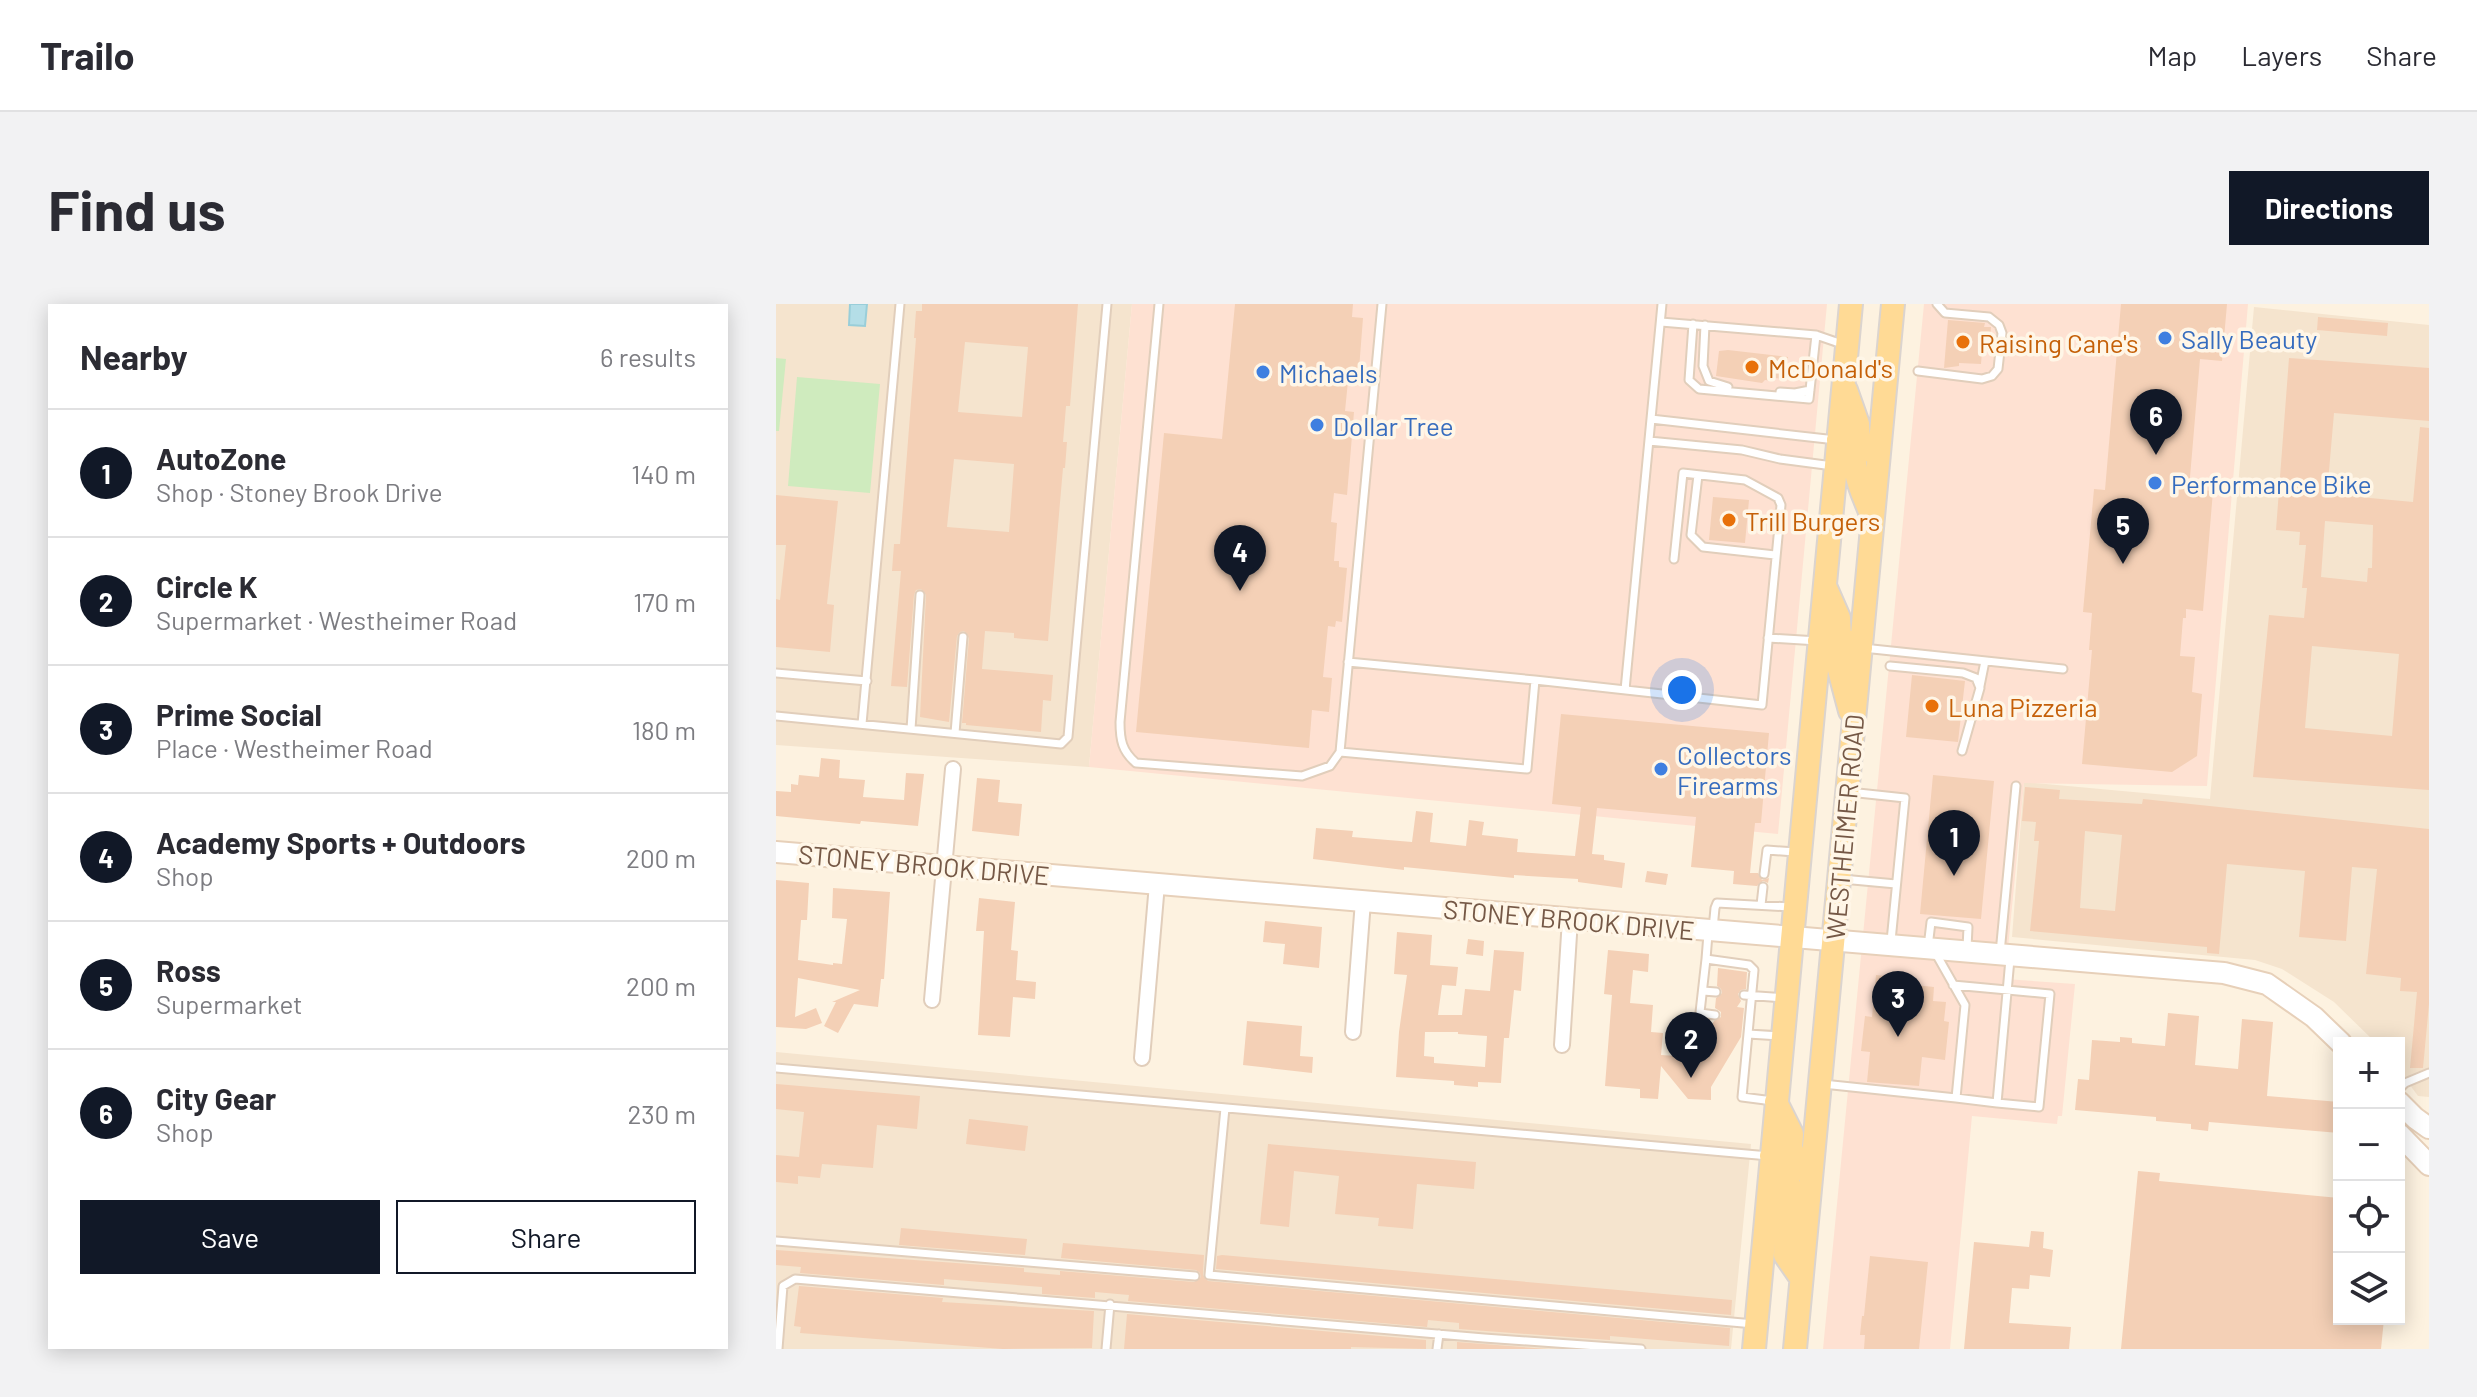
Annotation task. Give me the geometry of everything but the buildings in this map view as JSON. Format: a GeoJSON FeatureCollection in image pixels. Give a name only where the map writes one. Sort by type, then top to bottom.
{"type":"FeatureCollection","features":[{"type":"Feature","properties":{"kind":"main road","name":"WESTHEIMER ROAD"},"geometry":{"type":"LineString","coordinates":[[1754,1349],[1851,304]]}},
{"type":"Feature","properties":{"kind":"main road","name":"WESTHEIMER ROAD"},"geometry":{"type":"LineString","coordinates":[[1795,1349],[1893,304]]}},
{"type":"Feature","properties":{"kind":"main road"},"geometry":{"type":"LineString","coordinates":[[1843,382],[1858,424],[1859,440],[1879,456]]}},
{"type":"Feature","properties":{"kind":"main road"},"geometry":{"type":"LineString","coordinates":[[1838,440],[1848,445],[1857,458],[1856,473],[1873,520]]}},
{"type":"Feature","properties":{"kind":"main road"},"geometry":{"type":"LineString","coordinates":[[1824,585],[1839,618],[1840,636],[1861,648]]}},
{"type":"Feature","properties":{"kind":"main road"},"geometry":{"type":"LineString","coordinates":[[1819,641],[1832,647],[1839,658],[1838,666],[1854,724]]}},
{"type":"Feature","properties":{"kind":"main road"},"geometry":{"type":"LineString","coordinates":[[1776,1101],[1792,1134],[1791,1147],[1795,1160],[1811,1176]]}},
{"type":"Feature","properties":{"kind":"main road"},"geometry":{"type":"LineString","coordinates":[[1771,1156],[1790,1189],[1785,1255],[1801,1278]]}},
{"type":"Feature","properties":{"kind":"street"},"geometry":{"type":"LineString","coordinates":[[932,1000],[953,769]]}},
{"type":"Feature","properties":{"kind":"street","name":"STONEY BROOK DRIVE"},"geometry":{"type":"LineString","coordinates":[[776,852],[2224,973],[2267,984],[2314,1017],[2335,1037]]}},
{"type":"Feature","properties":{"kind":"street"},"geometry":{"type":"LineString","coordinates":[[1142,1058],[1157,884]]}},
{"type":"Feature","properties":{"kind":"street"},"geometry":{"type":"LineString","coordinates":[[1353,1032],[1363,901]]}},
{"type":"Feature","properties":{"kind":"street"},"geometry":{"type":"LineString","coordinates":[[1562,1045],[1570,919]]}},
{"type":"Feature","properties":{"kind":"street"},"geometry":{"type":"LineString","coordinates":[[2405,1107],[2429,1128]]}},
{"type":"Feature","properties":{"kind":"street"},"geometry":{"type":"LineString","coordinates":[[2405,1140],[2429,1165]]}},
{"type":"Feature","properties":{"kind":"lane"},"geometry":{"type":"LineString","coordinates":[[862,724],[900,304]]}},
{"type":"Feature","properties":{"kind":"lane"},"geometry":{"type":"LineString","coordinates":[[776,716],[1061,744],[1068,737],[1107,304]]}},
{"type":"Feature","properties":{"kind":"lane"},"geometry":{"type":"LineString","coordinates":[[1159,304],[1120,741],[1127,755],[1136,763],[1302,776],[1330,766],[1340,752],[1382,304]]}},
{"type":"Feature","properties":{"kind":"lane"},"geometry":{"type":"LineString","coordinates":[[1625,690],[1662,304]]}},
{"type":"Feature","properties":{"kind":"lane"},"geometry":{"type":"LineString","coordinates":[[1918,371],[1982,379],[1992,376],[1998,369],[2002,333],[1999,325],[1989,317],[1945,313],[1937,304]]}},
{"type":"Feature","properties":{"kind":"lane"},"geometry":{"type":"LineString","coordinates":[[1661,322],[1816,335],[1847,345]]}},
{"type":"Feature","properties":{"kind":"lane"},"geometry":{"type":"LineString","coordinates":[[1693,324],[1689,380],[1699,389],[1809,399],[1816,335]]}},
{"type":"Feature","properties":{"kind":"lane"},"geometry":{"type":"LineString","coordinates":[[1705,325],[1703,366],[1709,381],[1722,387],[1795,393],[1810,390]]}},
{"type":"Feature","properties":{"kind":"lane"},"geometry":{"type":"LineString","coordinates":[[1651,419],[1838,440]]}},
{"type":"Feature","properties":{"kind":"lane"},"geometry":{"type":"LineString","coordinates":[[1649,441],[1742,450],[1836,467]]}},
{"type":"Feature","properties":{"kind":"lane"},"geometry":{"type":"LineString","coordinates":[[1348,662],[1762,705],[1781,505],[1778,498],[1745,480],[1683,473],[1674,559]]}},
{"type":"Feature","properties":{"kind":"lane"},"geometry":{"type":"LineString","coordinates":[[1698,475],[1691,535],[1703,547],[1775,555]]}},
{"type":"Feature","properties":{"kind":"lane"},"geometry":{"type":"LineString","coordinates":[[911,729],[920,595]]}},
{"type":"Feature","properties":{"kind":"lane"},"geometry":{"type":"LineString","coordinates":[[955,733],[963,637]]}},
{"type":"Feature","properties":{"kind":"lane"},"geometry":{"type":"LineString","coordinates":[[1768,638],[1819,641]]}},
{"type":"Feature","properties":{"kind":"lane"},"geometry":{"type":"LineString","coordinates":[[1861,648],[2063,669]]}},
{"type":"Feature","properties":{"kind":"lane"},"geometry":{"type":"LineString","coordinates":[[1962,751],[1985,661]]}},
{"type":"Feature","properties":{"kind":"lane"},"geometry":{"type":"LineString","coordinates":[[1890,666],[1963,673],[1976,678],[1980,688]]}},
{"type":"Feature","properties":{"kind":"lane"},"geometry":{"type":"LineString","coordinates":[[776,673],[867,681]]}},
{"type":"Feature","properties":{"kind":"lane"},"geometry":{"type":"LineString","coordinates":[[1340,752],[1527,769],[1535,680]]}},
{"type":"Feature","properties":{"kind":"lane"},"geometry":{"type":"LineString","coordinates":[[1997,1103],[2008,990],[2005,956],[2016,786]]}},
{"type":"Feature","properties":{"kind":"lane"},"geometry":{"type":"LineString","coordinates":[[1847,792],[1905,798],[1891,946]]}},
{"type":"Feature","properties":{"kind":"lane"},"geometry":{"type":"LineString","coordinates":[[1764,874],[1767,850],[1801,853]]}},
{"type":"Feature","properties":{"kind":"lane"},"geometry":{"type":"LineString","coordinates":[[1839,878],[1896,884]]}},
{"type":"Feature","properties":{"kind":"lane"},"geometry":{"type":"LineString","coordinates":[[1761,905],[1763,887]]}},
{"type":"Feature","properties":{"kind":"lane"},"geometry":{"type":"LineString","coordinates":[[1707,1034],[1698,1030],[1706,959],[1717,903],[1796,908]]}},
{"type":"Feature","properties":{"kind":"lane"},"geometry":{"type":"LineString","coordinates":[[1931,949],[1965,1005],[1956,1098]]}},
{"type":"Feature","properties":{"kind":"lane"},"geometry":{"type":"LineString","coordinates":[[1706,959],[1749,965],[1754,970],[1748,995],[1742,1097],[1776,1101]]}},
{"type":"Feature","properties":{"kind":"lane"},"geometry":{"type":"LineString","coordinates":[[1821,1084],[2039,1107],[2050,994],[1953,985]]}},
{"type":"Feature","properties":{"kind":"lane"},"geometry":{"type":"LineString","coordinates":[[1703,991],[1716,992]]}},
{"type":"Feature","properties":{"kind":"lane"},"geometry":{"type":"LineString","coordinates":[[1748,995],[1788,998]]}},
{"type":"Feature","properties":{"kind":"lane"},"geometry":{"type":"LineString","coordinates":[[1700,1013],[1715,1015]]}},
{"type":"Feature","properties":{"kind":"lane"},"geometry":{"type":"LineString","coordinates":[[1748,1034],[1784,1036]]}},
{"type":"Feature","properties":{"kind":"lane"},"geometry":{"type":"LineString","coordinates":[[1736,1045],[1746,1051]]}},
{"type":"Feature","properties":{"kind":"lane"},"geometry":{"type":"LineString","coordinates":[[776,1068],[1771,1156]]}},
{"type":"Feature","properties":{"kind":"lane"},"geometry":{"type":"LineString","coordinates":[[2405,1083],[2429,1073]]}},
{"type":"Feature","properties":{"kind":"lane"},"geometry":{"type":"LineString","coordinates":[[1225,1108],[1209,1275],[1756,1325]]}},
{"type":"Feature","properties":{"kind":"lane"},"geometry":{"type":"LineString","coordinates":[[776,1241],[1195,1276]]}},
{"type":"Feature","properties":{"kind":"lane"},"geometry":{"type":"LineString","coordinates":[[778,1349],[779,1286],[795,1279],[1641,1349]]}},
{"type":"Feature","properties":{"kind":"lane"},"geometry":{"type":"LineString","coordinates":[[1106,1349],[1110,1304]]}},
{"type":"Feature","properties":{"kind":"lane"},"geometry":{"type":"LineString","coordinates":[[1437,1349],[1439,1334]]}},
{"type":"Feature","properties":{"kind":"shaded area"},"geometry":{"type":"Polygon","coordinates":[[[776,304],[1132,304],[1089,767],[776,745],[776,304]]]}},
{"type":"Feature","properties":{"kind":"shaded area"},"geometry":{"type":"Polygon","coordinates":[[[1132,304],[1827,304],[1778,834],[1089,767],[1132,304]]]}},
{"type":"Feature","properties":{"kind":"shaded area"},"geometry":{"type":"Polygon","coordinates":[[[1924,304],[2248,304],[2207,786],[2024,783],[2005,979],[2075,984],[2062,1116],[2058,1116],[2057,1124],[1972,1116],[1950,1349],[1823,1349],[1924,304]]]}},
{"type":"Feature","properties":{"kind":"shaded area"},"geometry":{"type":"Polygon","coordinates":[[[2254,307],[2429,325],[2429,1097],[2418,1096],[2405,1078],[2405,1037],[2370,1037],[2334,1002],[2282,969],[2255,960],[2012,937],[2024,782],[2210,799],[2254,307]]]}},
{"type":"Feature","properties":{"kind":"shaded area"},"geometry":{"type":"Polygon","coordinates":[[[776,1052],[1751,1144],[1731,1349],[776,1349],[776,1052]]]}},
{"type":"Feature","properties":{"kind":"green space"},"geometry":{"type":"Polygon","coordinates":[[[776,358],[786,359],[779,431],[776,431],[776,358]]]}},
{"type":"Feature","properties":{"kind":"green space"},"geometry":{"type":"Polygon","coordinates":[[[797,377],[880,384],[870,493],[788,486],[797,377]]]}},
{"type":"Feature","properties":{"kind":"water"},"geometry":{"type":"Polygon","coordinates":[[[850,304],[867,304],[865,326],[849,325],[850,304]]]}},
{"type":"Feature","properties":{"kind":"place","name":"Sally Beauty"},"geometry":{"type":"Point","coordinates":[2165,338]}},
{"type":"Feature","properties":{"kind":"place","name":"Raising Cane's"},"geometry":{"type":"Point","coordinates":[1963,342]}},
{"type":"Feature","properties":{"kind":"place","name":"McDonald's"},"geometry":{"type":"Point","coordinates":[1752,367]}},
{"type":"Feature","properties":{"kind":"place","name":"Michaels"},"geometry":{"type":"Point","coordinates":[1263,372]}},
{"type":"Feature","properties":{"kind":"place","name":"Dollar Tree"},"geometry":{"type":"Point","coordinates":[1317,425]}},
{"type":"Feature","properties":{"kind":"place","name":"City Gear"},"geometry":{"type":"Point","coordinates":[2156,455]}},
{"type":"Feature","properties":{"kind":"place","name":"Performance Bike"},"geometry":{"type":"Point","coordinates":[2155,483]}},
{"type":"Feature","properties":{"kind":"place","name":"Trill Burgers"},"geometry":{"type":"Point","coordinates":[1729,520]}},
{"type":"Feature","properties":{"kind":"place","name":"Ross"},"geometry":{"type":"Point","coordinates":[2123,564]}},
{"type":"Feature","properties":{"kind":"place","name":"Academy Sports + Outdoors"},"geometry":{"type":"Point","coordinates":[1240,591]}},
{"type":"Feature","properties":{"kind":"place","name":"Luna Pizzeria"},"geometry":{"type":"Point","coordinates":[1932,706]}},
{"type":"Feature","properties":{"kind":"place","name":"Collectors Firearms"},"geometry":{"type":"Point","coordinates":[1661,769]}},
{"type":"Feature","properties":{"kind":"place","name":"AutoZone"},"geometry":{"type":"Point","coordinates":[1954,876]}},
{"type":"Feature","properties":{"kind":"place","name":"Prime Social"},"geometry":{"type":"Point","coordinates":[1898,1037]}},
{"type":"Feature","properties":{"kind":"place","name":"Circle K"},"geometry":{"type":"Point","coordinates":[1691,1078]}}]}
